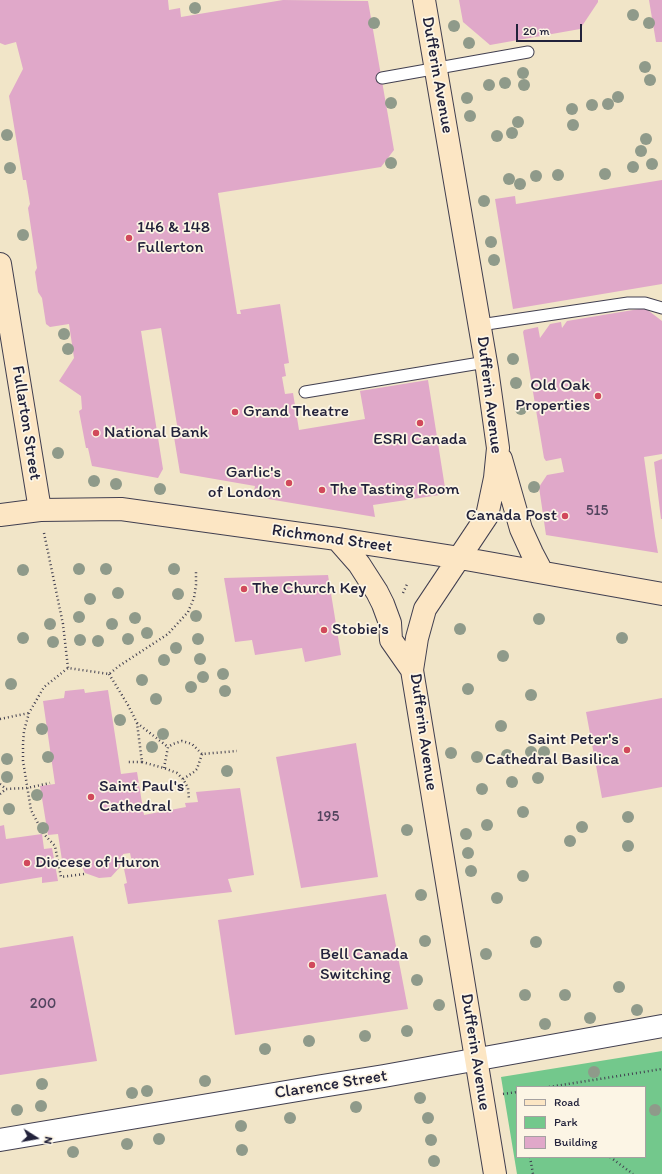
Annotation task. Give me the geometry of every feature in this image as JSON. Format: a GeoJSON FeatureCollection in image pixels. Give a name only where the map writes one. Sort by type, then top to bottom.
{"type":"FeatureCollection","features":[{"type":"Feature","properties":{"kind":"street","name":"Dufferin Avenue"},"geometry":{"type":"LineString","coordinates":[[424,0],[480,325],[498,448],[495,478],[487,516],[425,609],[417,638],[412,670],[495,1174]]}},
{"type":"Feature","properties":{"kind":"street","name":"Fullarton Street"},"geometry":{"type":"LineString","coordinates":[[0,264],[40,510]]}},
{"type":"Feature","properties":{"kind":"street"},"geometry":{"type":"LineString","coordinates":[[498,448],[521,529],[542,572]]}},
{"type":"Feature","properties":{"kind":"street","name":"Richmond Street"},"geometry":{"type":"LineString","coordinates":[[0,515],[40,510],[121,509],[338,539],[460,558],[662,594]]}},
{"type":"Feature","properties":{"kind":"street"},"geometry":{"type":"LineString","coordinates":[[338,539],[359,564],[377,592],[390,624],[391,640],[412,670]]}},
{"type":"Feature","properties":{"kind":"street","name":"Clarence Street"},"geometry":{"type":"LineString","coordinates":[[0,1140],[384,1076],[662,1026]]}},
{"type":"Feature","properties":{"kind":"lane"},"geometry":{"type":"LineString","coordinates":[[382,78],[528,52]]}},
{"type":"Feature","properties":{"kind":"lane"},"geometry":{"type":"LineString","coordinates":[[480,325],[628,303],[644,303],[662,308]]}},
{"type":"Feature","properties":{"kind":"lane"},"geometry":{"type":"LineString","coordinates":[[305,392],[486,362]]}},
{"type":"Feature","properties":{"kind":"path"},"geometry":{"type":"LineString","coordinates":[[40,510],[63,624],[68,668]]}},
{"type":"Feature","properties":{"kind":"path"},"geometry":{"type":"LineString","coordinates":[[84,874],[62,877],[55,846],[43,833],[31,810],[23,761],[22,743],[29,713],[44,687],[68,668],[109,674],[168,634],[188,612],[194,598],[196,570]]}},
{"type":"Feature","properties":{"kind":"path"},"geometry":{"type":"LineString","coordinates":[[403,593],[408,582]]}},
{"type":"Feature","properties":{"kind":"path"},"geometry":{"type":"LineString","coordinates":[[109,674],[128,705],[136,723],[142,762]]}},
{"type":"Feature","properties":{"kind":"path"},"geometry":{"type":"LineString","coordinates":[[0,719],[29,713]]}},
{"type":"Feature","properties":{"kind":"path"},"geometry":{"type":"LineString","coordinates":[[136,723],[168,747]]}},
{"type":"Feature","properties":{"kind":"path"},"geometry":{"type":"LineString","coordinates":[[168,747],[178,742],[188,742],[196,747],[202,754]]}},
{"type":"Feature","properties":{"kind":"path"},"geometry":{"type":"LineString","coordinates":[[164,768],[168,747]]}},
{"type":"Feature","properties":{"kind":"path"},"geometry":{"type":"LineString","coordinates":[[202,754],[237,751]]}},
{"type":"Feature","properties":{"kind":"path"},"geometry":{"type":"LineString","coordinates":[[183,778],[197,769],[202,754]]}},
{"type":"Feature","properties":{"kind":"path"},"geometry":{"type":"LineString","coordinates":[[128,762],[142,762],[176,773],[183,778],[188,788],[189,799]]}},
{"type":"Feature","properties":{"kind":"path"},"geometry":{"type":"LineString","coordinates":[[0,794],[6,789],[27,788],[50,783]]}},
{"type":"Feature","properties":{"kind":"path"},"geometry":{"type":"LineString","coordinates":[[0,784],[6,789]]}},
{"type":"Feature","properties":{"kind":"path"},"geometry":{"type":"LineString","coordinates":[[555,1086],[662,1069]]}},
{"type":"Feature","properties":{"kind":"path"},"geometry":{"type":"LineString","coordinates":[[498,1095],[516,1092]]}},
{"type":"Feature","properties":{"kind":"path"},"geometry":{"type":"LineString","coordinates":[[530,1158],[533,1174]]}},
{"type":"Feature","properties":{"kind":"path"},"geometry":{"type":"LineString","coordinates":[[611,1158],[633,1174]]}},
{"type":"Feature","properties":{"kind":"green space"},"geometry":{"type":"Polygon","coordinates":[[[662,1051],[662,1174],[517,1174],[501,1077],[662,1051]]]}},
{"type":"Feature","properties":{"kind":"building"},"geometry":{"type":"Polygon","coordinates":[[[0,0],[168,0],[169,10],[180,8],[181,17],[283,0],[368,1],[394,150],[381,167],[218,193],[237,314],[241,314],[240,310],[280,304],[289,363],[284,364],[286,376],[282,377],[285,394],[293,393],[299,430],[365,419],[360,391],[428,380],[446,494],[373,505],[375,517],[253,496],[255,486],[180,473],[174,437],[179,437],[161,328],[141,331],[163,469],[158,478],[92,466],[88,448],[86,448],[79,411],[82,409],[81,396],[59,381],[74,358],[69,324],[50,327],[46,324],[42,298],[38,292],[35,272],[37,268],[28,208],[30,204],[26,180],[23,180],[9,96],[23,69],[16,42],[5,45],[0,43],[0,0]]]}},
{"type":"Feature","properties":{"kind":"building"},"geometry":{"type":"Polygon","coordinates":[[[459,0],[598,0],[598,2],[580,29],[490,45],[463,22],[459,0]]]}},
{"type":"Feature","properties":{"kind":"building"},"geometry":{"type":"Polygon","coordinates":[[[649,0],[662,0],[662,42],[656,42],[649,0]]]}},
{"type":"Feature","properties":{"kind":"building"},"geometry":{"type":"Polygon","coordinates":[[[662,180],[662,284],[513,309],[495,199],[515,196],[516,204],[662,180]]]}},
{"type":"Feature","properties":{"kind":"building","name":"Old Oak Properties"},"geometry":{"type":"Polygon","coordinates":[[[645,308],[662,321],[662,454],[644,457],[658,553],[546,535],[539,487],[547,475],[564,472],[561,458],[546,461],[544,458],[523,332],[524,330],[538,327],[540,338],[550,324],[561,322],[562,328],[567,321],[645,308]]]}},
{"type":"Feature","properties":{"kind":"building"},"geometry":{"type":"Polygon","coordinates":[[[662,459],[662,519],[661,519],[654,462],[662,459]]]}},
{"type":"Feature","properties":{"kind":"building"},"geometry":{"type":"Polygon","coordinates":[[[328,575],[341,655],[305,662],[302,648],[255,655],[252,640],[235,642],[224,578],[328,575]]]}},
{"type":"Feature","properties":{"kind":"building","name":"Saint Paul's Cathedral"},"geometry":{"type":"Polygon","coordinates":[[[84,689],[85,693],[108,690],[121,774],[137,772],[144,815],[186,807],[185,803],[198,802],[196,792],[240,788],[254,875],[228,879],[232,892],[128,904],[124,884],[127,883],[124,869],[133,867],[130,853],[123,854],[120,867],[111,877],[99,878],[85,873],[81,865],[63,867],[58,834],[48,835],[40,786],[55,784],[43,701],[64,698],[65,691],[84,689]]]}},
{"type":"Feature","properties":{"kind":"building","name":"Saint Peter's Cathedral Basilica"},"geometry":{"type":"Polygon","coordinates":[[[662,698],[662,787],[602,798],[586,712],[662,698]]]}},
{"type":"Feature","properties":{"kind":"building"},"geometry":{"type":"Polygon","coordinates":[[[356,743],[378,877],[301,888],[276,757],[356,743]]]}},
{"type":"Feature","properties":{"kind":"building","name":"Diocese of Huron"},"geometry":{"type":"Polygon","coordinates":[[[4,825],[6,839],[42,834],[44,849],[52,848],[58,881],[42,883],[42,877],[0,884],[0,826],[4,825]]]}},
{"type":"Feature","properties":{"kind":"building","name":"Bell Canada Switching"},"geometry":{"type":"Polygon","coordinates":[[[386,894],[408,1009],[235,1035],[218,920],[386,894]]]}},
{"type":"Feature","properties":{"kind":"building"},"geometry":{"type":"Polygon","coordinates":[[[73,936],[97,1061],[0,1075],[0,948],[73,936]]]}},
{"type":"Feature","properties":{"kind":"place","name":"146 & 148 Fullerton"},"geometry":{"type":"Point","coordinates":[129,238]}},
{"type":"Feature","properties":{"kind":"place","name":"Old Oak Properties"},"geometry":{"type":"Point","coordinates":[598,396]}},
{"type":"Feature","properties":{"kind":"place","name":"Grand Theatre"},"geometry":{"type":"Point","coordinates":[235,412]}},
{"type":"Feature","properties":{"kind":"place","name":"ESRI Canada"},"geometry":{"type":"Point","coordinates":[420,423]}},
{"type":"Feature","properties":{"kind":"place","name":"National Bank"},"geometry":{"type":"Point","coordinates":[96,433]}},
{"type":"Feature","properties":{"kind":"place","name":"Garlic's of London"},"geometry":{"type":"Point","coordinates":[289,483]}},
{"type":"Feature","properties":{"kind":"place","name":"The Tasting Room"},"geometry":{"type":"Point","coordinates":[322,490]}},
{"type":"Feature","properties":{"kind":"place","name":"Canada Post"},"geometry":{"type":"Point","coordinates":[565,516]}},
{"type":"Feature","properties":{"kind":"place","name":"The Church Key"},"geometry":{"type":"Point","coordinates":[244,589]}},
{"type":"Feature","properties":{"kind":"place","name":"Stobie's"},"geometry":{"type":"Point","coordinates":[324,630]}},
{"type":"Feature","properties":{"kind":"place","name":"Saint Peter's Cathedral Basilica"},"geometry":{"type":"Point","coordinates":[627,750]}},
{"type":"Feature","properties":{"kind":"place","name":"Saint Paul's Cathedral"},"geometry":{"type":"Point","coordinates":[91,797]}},
{"type":"Feature","properties":{"kind":"place","name":"Diocese of Huron"},"geometry":{"type":"Point","coordinates":[27,863]}},
{"type":"Feature","properties":{"kind":"place","name":"Bell Canada Switching"},"geometry":{"type":"Point","coordinates":[312,965]}}]}
